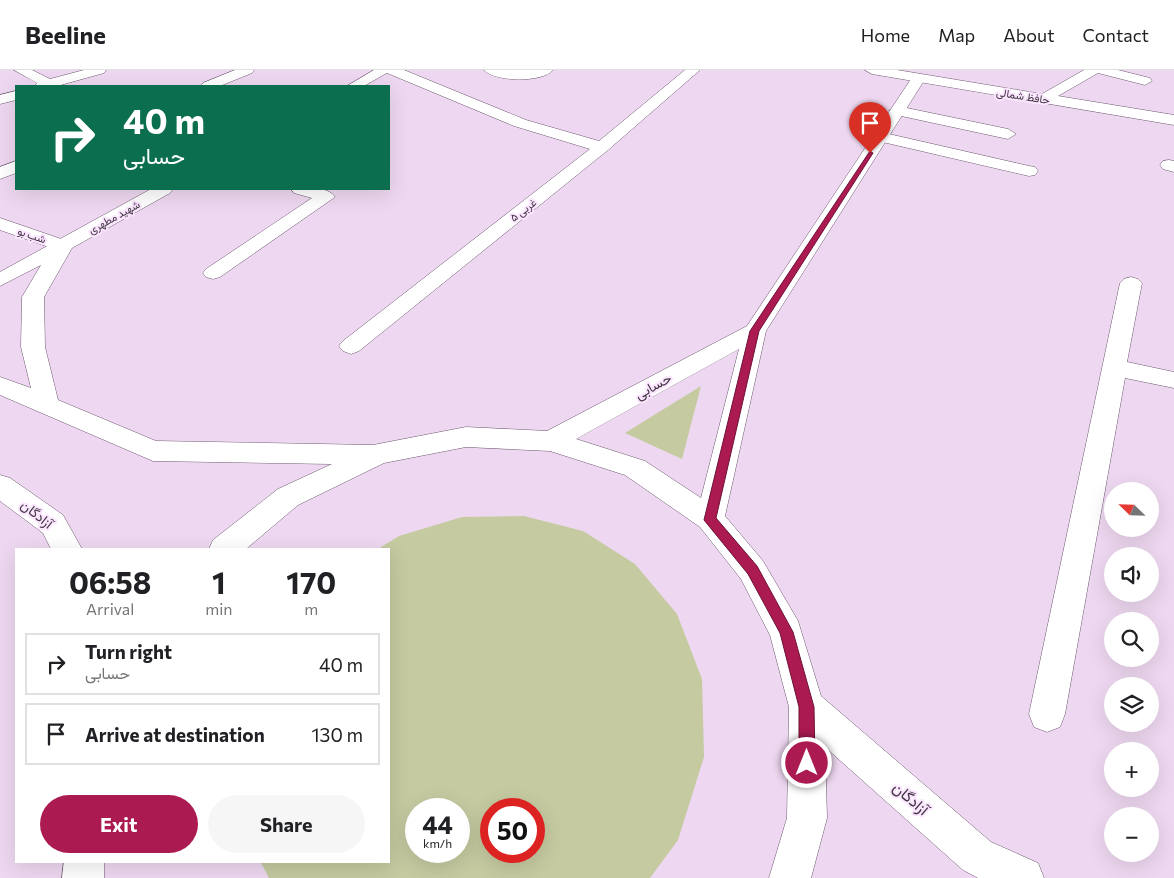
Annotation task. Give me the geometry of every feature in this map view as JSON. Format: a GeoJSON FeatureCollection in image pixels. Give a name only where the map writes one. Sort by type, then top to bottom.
{"type":"FeatureCollection","features":[{"type":"Feature","properties":{"kind":"street"},"geometry":{"type":"LineString","coordinates":[[21,70],[45,85],[100,70]]}},
{"type":"Feature","properties":{"kind":"street"},"geometry":{"type":"LineString","coordinates":[[210,85],[247,70]]}},
{"type":"Feature","properties":{"kind":"street"},"geometry":{"type":"LineString","coordinates":[[356,85],[385,70]]}},
{"type":"Feature","properties":{"kind":"street"},"geometry":{"type":"LineString","coordinates":[[392,70],[520,123],[602,147]]}},
{"type":"Feature","properties":{"kind":"street"},"geometry":{"type":"LineString","coordinates":[[491,70],[510,76],[536,74],[546,70]]}},
{"type":"Feature","properties":{"kind":"street","name":"۵ غربی"},"geometry":{"type":"LineString","coordinates":[[351,346],[602,147],[693,70]]}},
{"type":"Feature","properties":{"kind":"street","name":"حافظ شمالی"},"geometry":{"type":"LineString","coordinates":[[872,70],[1174,120]]}},
{"type":"Feature","properties":{"kind":"street"},"geometry":{"type":"LineString","coordinates":[[948,84],[962,70]]}},
{"type":"Feature","properties":{"kind":"street"},"geometry":{"type":"LineString","coordinates":[[1044,99],[1094,70]]}},
{"type":"Feature","properties":{"kind":"street"},"geometry":{"type":"LineString","coordinates":[[1102,70],[1146,81]]}},
{"type":"Feature","properties":{"kind":"street","name":"حسابی"},"geometry":{"type":"LineString","coordinates":[[710,520],[755,331],[918,79]]}},
{"type":"Feature","properties":{"kind":"street"},"geometry":{"type":"LineString","coordinates":[[0,100],[15,95]]}},
{"type":"Feature","properties":{"kind":"street"},"geometry":{"type":"LineString","coordinates":[[897,110],[1008,134]]}},
{"type":"Feature","properties":{"kind":"street"},"geometry":{"type":"LineString","coordinates":[[880,137],[1029,171]]}},
{"type":"Feature","properties":{"kind":"street"},"geometry":{"type":"LineString","coordinates":[[0,174],[15,166]]}},
{"type":"Feature","properties":{"kind":"street","name":"شهید مطهری"},"geometry":{"type":"LineString","coordinates":[[0,280],[162,190]]}},
{"type":"Feature","properties":{"kind":"street"},"geometry":{"type":"LineString","coordinates":[[214,274],[326,197],[303,190]]}},
{"type":"Feature","properties":{"kind":"street","name":"شب بو"},"geometry":{"type":"LineString","coordinates":[[0,224],[64,246]]}},
{"type":"Feature","properties":{"kind":"street"},"geometry":{"type":"LineString","coordinates":[[47,405],[33,347],[33,297],[64,246]]}},
{"type":"Feature","properties":{"kind":"street"},"geometry":{"type":"LineString","coordinates":[[1047,714],[1132,282]]}},
{"type":"Feature","properties":{"kind":"street","name":"حسابی"},"geometry":{"type":"LineString","coordinates":[[551,441],[755,331]]}},
{"type":"Feature","properties":{"kind":"street"},"geometry":{"type":"LineString","coordinates":[[1115,368],[1174,380]]}},
{"type":"Feature","properties":{"kind":"street"},"geometry":{"type":"LineString","coordinates":[[0,385],[153,451],[378,454],[466,437],[551,441],[635,468],[710,520],[752,570],[786,632],[807,707],[807,818],[790,878]]}},
{"type":"Feature","properties":{"kind":"street"},"geometry":{"type":"LineString","coordinates":[[225,548],[288,497],[378,454]]}},
{"type":"Feature","properties":{"kind":"street","name":"آزادگان"},"geometry":{"type":"LineString","coordinates":[[0,486],[53,524],[66,548]]}},
{"type":"Feature","properties":{"kind":"street","name":"آزادگان"},"geometry":{"type":"LineString","coordinates":[[807,707],[977,856],[1023,878]]}},
{"type":"Feature","properties":{"kind":"street"},"geometry":{"type":"LineString","coordinates":[[83,878],[84,863]]}},
{"type":"Feature","properties":{"kind":"green space"},"geometry":{"type":"Polygon","coordinates":[[[701,386],[682,459],[625,433],[701,386]]]}},
{"type":"Feature","properties":{"kind":"green space"},"geometry":{"type":"Polygon","coordinates":[[[524,516],[583,531],[635,564],[677,614],[702,679],[704,757],[678,840],[650,878],[269,878],[261,863],[390,863],[390,548],[380,548],[399,536],[462,517],[524,516]]]}},
{"type":"Feature","properties":{"kind":"route"},"geometry":{"type":"LineString","coordinates":[[807,763],[807,707],[786,632],[752,570],[710,520],[755,331],[870,153]]}}]}
